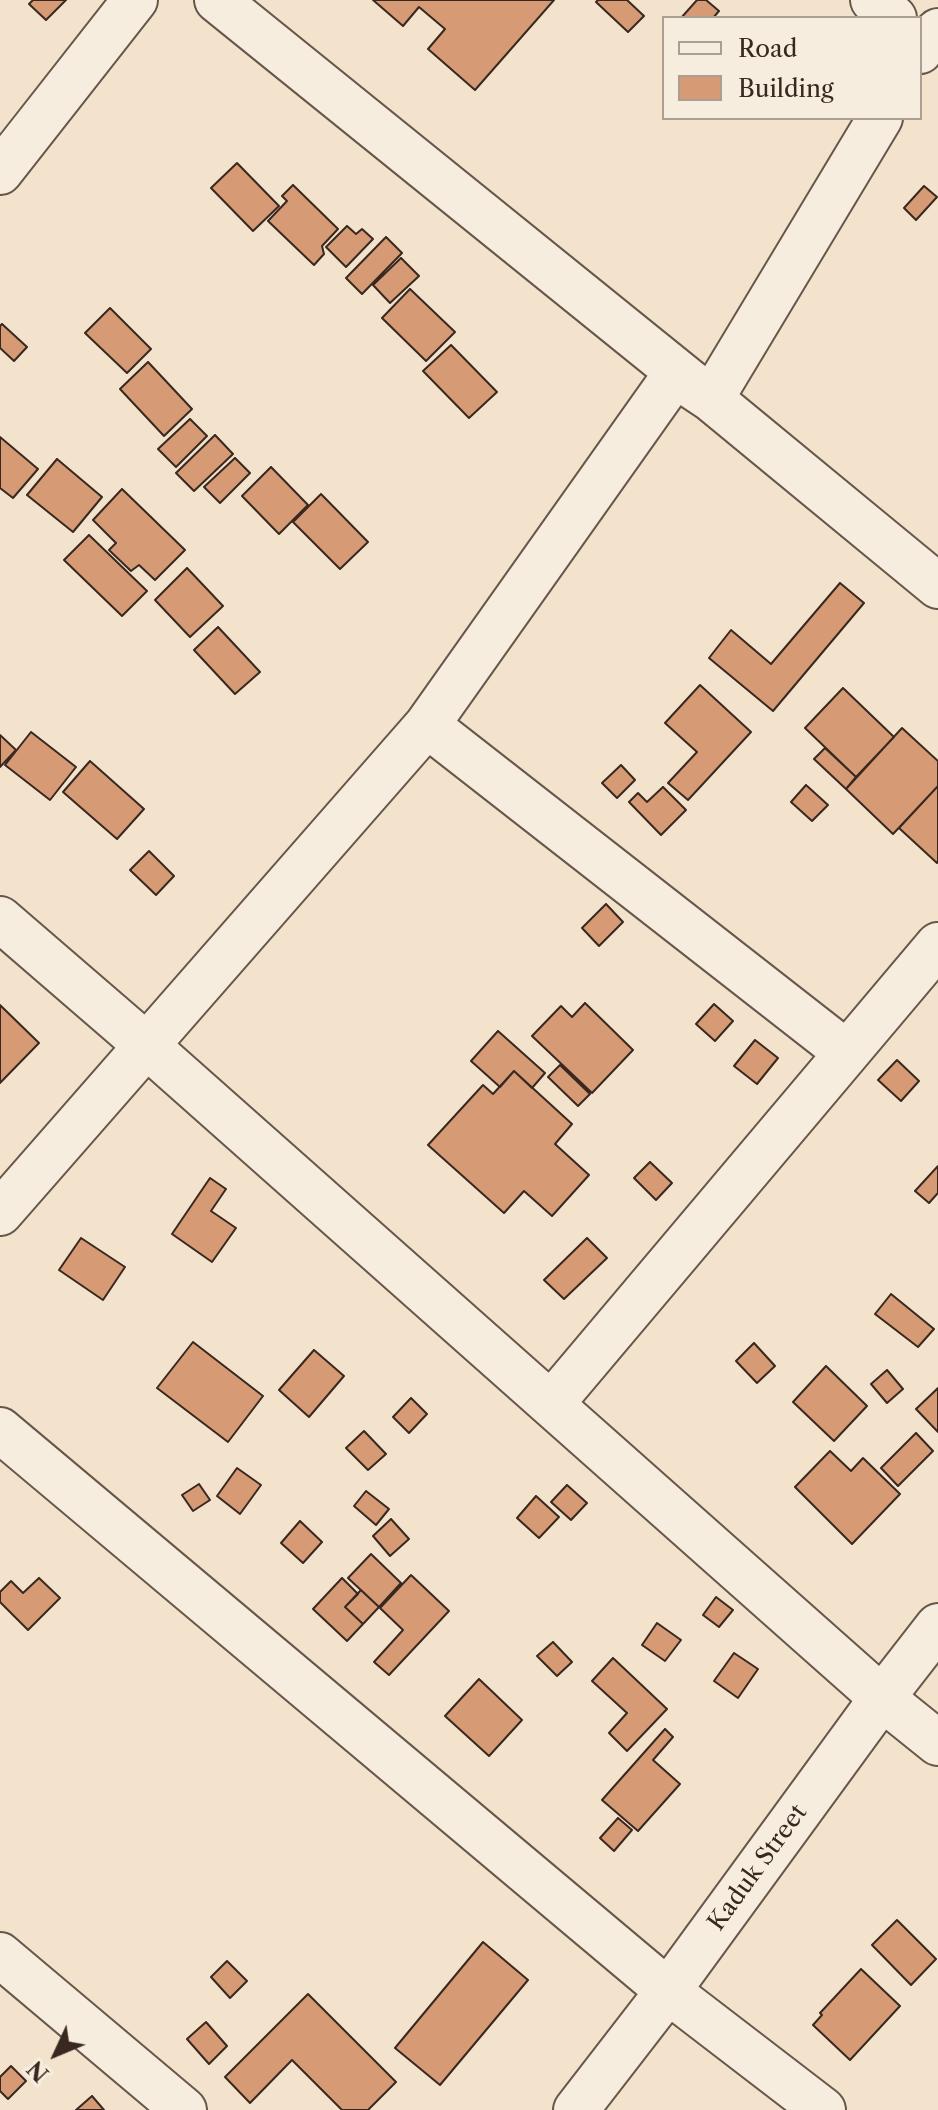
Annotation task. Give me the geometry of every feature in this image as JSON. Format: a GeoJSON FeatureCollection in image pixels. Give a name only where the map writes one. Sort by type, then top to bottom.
{"type":"FeatureCollection","features":[{"type":"Feature","properties":{"kind":"street"},"geometry":{"type":"LineString","coordinates":[[0,172],[135,0]]}},
{"type":"Feature","properties":{"kind":"street"},"geometry":{"type":"LineString","coordinates":[[217,0],[938,586]]}},
{"type":"Feature","properties":{"kind":"street"},"geometry":{"type":"LineString","coordinates":[[873,0],[893,16]]}},
{"type":"Feature","properties":{"kind":"street"},"geometry":{"type":"LineString","coordinates":[[711,399],[879,120]]}},
{"type":"Feature","properties":{"kind":"street"},"geometry":{"type":"LineString","coordinates":[[0,1213],[427,725],[675,375],[711,399]]}},
{"type":"Feature","properties":{"kind":"street"},"geometry":{"type":"LineString","coordinates":[[427,725],[847,1053]]}},
{"type":"Feature","properties":{"kind":"street"},"geometry":{"type":"LineString","coordinates":[[0,919],[882,1698],[938,1743]]}},
{"type":"Feature","properties":{"kind":"street"},"geometry":{"type":"LineString","coordinates":[[551,1404],[938,945]]}},
{"type":"Feature","properties":{"kind":"street"},"geometry":{"type":"LineString","coordinates":[[0,1430],[668,1991],[823,2110]]}},
{"type":"Feature","properties":{"kind":"street","name":"Kaduk Street"},"geometry":{"type":"LineString","coordinates":[[576,2110],[938,1626]]}},
{"type":"Feature","properties":{"kind":"street"},"geometry":{"type":"LineString","coordinates":[[0,1955],[184,2110]]}},
{"type":"Feature","properties":{"kind":"building"},"geometry":{"type":"Polygon","coordinates":[[[33,0],[66,0],[46,20],[29,4],[33,0]]]}},
{"type":"Feature","properties":{"kind":"building"},"geometry":{"type":"Polygon","coordinates":[[[373,0],[554,0],[475,90],[428,49],[445,29],[419,7],[403,26],[373,0]]]}},
{"type":"Feature","properties":{"kind":"building"},"geometry":{"type":"Polygon","coordinates":[[[627,0],[644,16],[628,32],[596,2],[627,0]]]}},
{"type":"Feature","properties":{"kind":"building"},"geometry":{"type":"Polygon","coordinates":[[[697,0],[706,0],[719,11],[715,16],[683,16],[697,0]]]}},
{"type":"Feature","properties":{"kind":"building"},"geometry":{"type":"Polygon","coordinates":[[[237,163],[279,206],[253,231],[211,188],[237,163]]]}},
{"type":"Feature","properties":{"kind":"building"},"geometry":{"type":"Polygon","coordinates":[[[293,185],[338,229],[322,246],[324,254],[314,265],[268,221],[287,201],[282,196],[293,185]]]}},
{"type":"Feature","properties":{"kind":"building"},"geometry":{"type":"Polygon","coordinates":[[[924,186],[937,197],[916,220],[904,208],[924,186]]]}},
{"type":"Feature","properties":{"kind":"building"},"geometry":{"type":"Polygon","coordinates":[[[347,226],[356,234],[362,229],[373,239],[346,267],[326,247],[347,226]]]}},
{"type":"Feature","properties":{"kind":"building"},"geometry":{"type":"Polygon","coordinates":[[[386,237],[402,253],[362,294],[346,278],[386,237]]]}},
{"type":"Feature","properties":{"kind":"building"},"geometry":{"type":"Polygon","coordinates":[[[401,258],[419,276],[390,303],[373,285],[401,258]]]}},
{"type":"Feature","properties":{"kind":"building"},"geometry":{"type":"Polygon","coordinates":[[[410,289],[455,332],[426,361],[382,318],[410,289]]]}},
{"type":"Feature","properties":{"kind":"building"},"geometry":{"type":"Polygon","coordinates":[[[110,308],[151,349],[127,373],[85,333],[110,308]]]}},
{"type":"Feature","properties":{"kind":"building"},"geometry":{"type":"Polygon","coordinates":[[[2,324],[27,347],[14,361],[0,348],[2,324]]]}},
{"type":"Feature","properties":{"kind":"building"},"geometry":{"type":"Polygon","coordinates":[[[451,345],[497,392],[469,418],[423,371],[451,345]]]}},
{"type":"Feature","properties":{"kind":"building"},"geometry":{"type":"Polygon","coordinates":[[[148,362],[192,409],[164,436],[120,389],[148,362]]]}},
{"type":"Feature","properties":{"kind":"building"},"geometry":{"type":"Polygon","coordinates":[[[190,419],[207,436],[176,467],[158,449],[190,419]]]}},
{"type":"Feature","properties":{"kind":"building"},"geometry":{"type":"Polygon","coordinates":[[[215,435],[233,454],[194,491],[176,473],[215,435]]]}},
{"type":"Feature","properties":{"kind":"building"},"geometry":{"type":"Polygon","coordinates":[[[0,437],[38,469],[13,498],[0,488],[0,437]]]}},
{"type":"Feature","properties":{"kind":"building"},"geometry":{"type":"Polygon","coordinates":[[[235,458],[250,473],[220,503],[204,487],[235,458]]]}},
{"type":"Feature","properties":{"kind":"building"},"geometry":{"type":"Polygon","coordinates":[[[57,459],[102,497],[73,532],[27,495],[57,459]]]}},
{"type":"Feature","properties":{"kind":"building"},"geometry":{"type":"Polygon","coordinates":[[[271,467],[308,505],[279,534],[242,496],[271,467]]]}},
{"type":"Feature","properties":{"kind":"building"},"geometry":{"type":"Polygon","coordinates":[[[122,489],[185,550],[155,580],[139,565],[131,571],[109,550],[116,543],[93,520],[122,489]]]}},
{"type":"Feature","properties":{"kind":"building"},"geometry":{"type":"Polygon","coordinates":[[[321,494],[368,542],[340,569],[293,522],[321,494]]]}},
{"type":"Feature","properties":{"kind":"building"},"geometry":{"type":"Polygon","coordinates":[[[89,535],[147,591],[122,616],[64,560],[89,535]]]}},
{"type":"Feature","properties":{"kind":"building"},"geometry":{"type":"Polygon","coordinates":[[[187,568],[223,606],[190,637],[155,600],[187,568]]]}},
{"type":"Feature","properties":{"kind":"building"},"geometry":{"type":"Polygon","coordinates":[[[840,583],[864,603],[773,711],[709,658],[731,630],[771,664],[840,583]]]}},
{"type":"Feature","properties":{"kind":"building"},"geometry":{"type":"Polygon","coordinates":[[[218,627],[260,672],[235,694],[194,650],[218,627]]]}},
{"type":"Feature","properties":{"kind":"building"},"geometry":{"type":"Polygon","coordinates":[[[700,685],[751,732],[688,800],[668,783],[697,752],[665,723],[700,685]]]}},
{"type":"Feature","properties":{"kind":"building"},"geometry":{"type":"Polygon","coordinates":[[[843,688],[894,737],[856,777],[805,728],[843,688]]]}},
{"type":"Feature","properties":{"kind":"building"},"geometry":{"type":"Polygon","coordinates":[[[902,728],[938,761],[938,786],[893,834],[846,789],[902,728]]]}},
{"type":"Feature","properties":{"kind":"building"},"geometry":{"type":"Polygon","coordinates":[[[31,732],[76,767],[50,800],[5,765],[31,732]]]}},
{"type":"Feature","properties":{"kind":"building"},"geometry":{"type":"Polygon","coordinates":[[[0,735],[16,750],[0,767],[0,735]]]}},
{"type":"Feature","properties":{"kind":"building"},"geometry":{"type":"Polygon","coordinates":[[[825,748],[856,777],[846,789],[814,759],[825,748]]]}},
{"type":"Feature","properties":{"kind":"building"},"geometry":{"type":"Polygon","coordinates":[[[90,761],[144,809],[117,839],[63,792],[90,761]]]}},
{"type":"Feature","properties":{"kind":"building"},"geometry":{"type":"Polygon","coordinates":[[[621,765],[635,780],[617,798],[602,783],[621,765]]]}},
{"type":"Feature","properties":{"kind":"building"},"geometry":{"type":"Polygon","coordinates":[[[806,785],[828,805],[812,821],[791,802],[806,785]]]}},
{"type":"Feature","properties":{"kind":"building"},"geometry":{"type":"Polygon","coordinates":[[[938,786],[938,861],[937,863],[899,828],[938,786]]]}},
{"type":"Feature","properties":{"kind":"building"},"geometry":{"type":"Polygon","coordinates":[[[663,787],[686,810],[661,835],[629,802],[638,793],[647,802],[663,787]]]}},
{"type":"Feature","properties":{"kind":"building"},"geometry":{"type":"Polygon","coordinates":[[[149,851],[174,876],[156,895],[130,870],[149,851]]]}},
{"type":"Feature","properties":{"kind":"building"},"geometry":{"type":"Polygon","coordinates":[[[606,904],[623,922],[599,946],[582,928],[606,904]]]}},
{"type":"Feature","properties":{"kind":"building"},"geometry":{"type":"Polygon","coordinates":[[[585,1003],[633,1050],[592,1093],[532,1036],[561,1006],[572,1017],[585,1003]]]}},
{"type":"Feature","properties":{"kind":"building"},"geometry":{"type":"Polygon","coordinates":[[[714,1004],[733,1021],[715,1041],[696,1024],[714,1004]]]}},
{"type":"Feature","properties":{"kind":"building"},"geometry":{"type":"Polygon","coordinates":[[[0,1005],[39,1043],[0,1083],[0,1005]]]}},
{"type":"Feature","properties":{"kind":"building"},"geometry":{"type":"Polygon","coordinates":[[[498,1031],[545,1073],[532,1088],[514,1071],[500,1087],[471,1061],[498,1031]]]}},
{"type":"Feature","properties":{"kind":"building"},"geometry":{"type":"Polygon","coordinates":[[[755,1040],[778,1058],[757,1084],[734,1066],[755,1040]]]}},
{"type":"Feature","properties":{"kind":"building"},"geometry":{"type":"Polygon","coordinates":[[[897,1060],[919,1081],[901,1101],[878,1080],[897,1060]]]}},
{"type":"Feature","properties":{"kind":"building"},"geometry":{"type":"Polygon","coordinates":[[[560,1065],[590,1094],[578,1106],[548,1077],[560,1065]]]}},
{"type":"Feature","properties":{"kind":"building"},"geometry":{"type":"Polygon","coordinates":[[[514,1071],[572,1124],[555,1144],[589,1175],[552,1216],[524,1191],[504,1213],[428,1145],[483,1085],[493,1094],[514,1071]]]}},
{"type":"Feature","properties":{"kind":"building"},"geometry":{"type":"Polygon","coordinates":[[[650,1162],[672,1183],[656,1200],[634,1178],[650,1162]]]}},
{"type":"Feature","properties":{"kind":"building"},"geometry":{"type":"Polygon","coordinates":[[[938,1166],[938,1193],[929,1203],[915,1191],[938,1166]]]}},
{"type":"Feature","properties":{"kind":"building"},"geometry":{"type":"Polygon","coordinates":[[[210,1178],[226,1189],[211,1211],[236,1228],[212,1262],[172,1234],[210,1178]]]}},
{"type":"Feature","properties":{"kind":"building"},"geometry":{"type":"Polygon","coordinates":[[[81,1238],[125,1267],[103,1300],[59,1270],[81,1238]]]}},
{"type":"Feature","properties":{"kind":"building"},"geometry":{"type":"Polygon","coordinates":[[[587,1238],[607,1258],[564,1299],[544,1280],[587,1238]]]}},
{"type":"Feature","properties":{"kind":"building"},"geometry":{"type":"Polygon","coordinates":[[[891,1294],[934,1329],[918,1347],[875,1314],[891,1294]]]}},
{"type":"Feature","properties":{"kind":"building"},"geometry":{"type":"Polygon","coordinates":[[[193,1342],[263,1396],[228,1442],[157,1388],[193,1342]]]}},
{"type":"Feature","properties":{"kind":"building"},"geometry":{"type":"Polygon","coordinates":[[[754,1343],[775,1366],[757,1383],[736,1361],[754,1343]]]}},
{"type":"Feature","properties":{"kind":"building"},"geometry":{"type":"Polygon","coordinates":[[[314,1350],[344,1376],[309,1417],[279,1390],[314,1350]]]}},
{"type":"Feature","properties":{"kind":"building"},"geometry":{"type":"Polygon","coordinates":[[[826,1366],[867,1406],[834,1441],[793,1402],[826,1366]]]}},
{"type":"Feature","properties":{"kind":"building"},"geometry":{"type":"Polygon","coordinates":[[[887,1370],[903,1389],[887,1403],[871,1384],[887,1370]]]}},
{"type":"Feature","properties":{"kind":"building"},"geometry":{"type":"Polygon","coordinates":[[[938,1388],[938,1432],[916,1409],[938,1388]]]}},
{"type":"Feature","properties":{"kind":"building"},"geometry":{"type":"Polygon","coordinates":[[[411,1398],[427,1414],[409,1433],[393,1417],[411,1398]]]}},
{"type":"Feature","properties":{"kind":"building"},"geometry":{"type":"Polygon","coordinates":[[[364,1431],[386,1454],[368,1470],[346,1448],[364,1431]]]}},
{"type":"Feature","properties":{"kind":"building"},"geometry":{"type":"Polygon","coordinates":[[[916,1433],[933,1451],[898,1486],[881,1468],[916,1433]]]}},
{"type":"Feature","properties":{"kind":"building"},"geometry":{"type":"Polygon","coordinates":[[[830,1451],[851,1471],[863,1458],[900,1494],[852,1544],[795,1487],[830,1451]]]}},
{"type":"Feature","properties":{"kind":"building"},"geometry":{"type":"Polygon","coordinates":[[[237,1468],[261,1485],[240,1514],[217,1496],[237,1468]]]}},
{"type":"Feature","properties":{"kind":"building"},"geometry":{"type":"Polygon","coordinates":[[[199,1484],[210,1500],[193,1511],[182,1495],[199,1484]]]}},
{"type":"Feature","properties":{"kind":"building"},"geometry":{"type":"Polygon","coordinates":[[[567,1485],[587,1503],[571,1520],[551,1502],[567,1485]]]}},
{"type":"Feature","properties":{"kind":"building"},"geometry":{"type":"Polygon","coordinates":[[[366,1491],[389,1509],[376,1525],[354,1506],[366,1491]]]}},
{"type":"Feature","properties":{"kind":"building"},"geometry":{"type":"Polygon","coordinates":[[[536,1496],[559,1517],[539,1538],[517,1518],[536,1496]]]}},
{"type":"Feature","properties":{"kind":"building"},"geometry":{"type":"Polygon","coordinates":[[[391,1519],[409,1539],[390,1556],[373,1536],[391,1519]]]}},
{"type":"Feature","properties":{"kind":"building"},"geometry":{"type":"Polygon","coordinates":[[[300,1521],[322,1542],[303,1563],[281,1543],[300,1521]]]}},
{"type":"Feature","properties":{"kind":"building"},"geometry":{"type":"Polygon","coordinates":[[[371,1554],[401,1583],[379,1607],[348,1578],[371,1554]]]}},
{"type":"Feature","properties":{"kind":"building"},"geometry":{"type":"Polygon","coordinates":[[[411,1575],[449,1611],[389,1675],[374,1662],[403,1630],[380,1608],[411,1575]]]}},
{"type":"Feature","properties":{"kind":"building"},"geometry":{"type":"Polygon","coordinates":[[[39,1578],[60,1598],[28,1630],[0,1602],[0,1592],[11,1581],[23,1593],[39,1578]]]}},
{"type":"Feature","properties":{"kind":"building"},"geometry":{"type":"Polygon","coordinates":[[[342,1578],[358,1594],[345,1607],[363,1624],[347,1641],[313,1609],[342,1578]]]}},
{"type":"Feature","properties":{"kind":"building"},"geometry":{"type":"Polygon","coordinates":[[[361,1590],[379,1607],[363,1624],[345,1607],[361,1590]]]}},
{"type":"Feature","properties":{"kind":"building"},"geometry":{"type":"Polygon","coordinates":[[[716,1597],[733,1610],[719,1627],[703,1615],[716,1597]]]}},
{"type":"Feature","properties":{"kind":"building"},"geometry":{"type":"Polygon","coordinates":[[[657,1623],[681,1640],[665,1661],[642,1645],[657,1623]]]}},
{"type":"Feature","properties":{"kind":"building"},"geometry":{"type":"Polygon","coordinates":[[[553,1642],[572,1662],[557,1676],[537,1656],[553,1642]]]}},
{"type":"Feature","properties":{"kind":"building"},"geometry":{"type":"Polygon","coordinates":[[[734,1653],[758,1669],[738,1698],[714,1681],[734,1653]]]}},
{"type":"Feature","properties":{"kind":"building"},"geometry":{"type":"Polygon","coordinates":[[[613,1658],[667,1709],[627,1751],[609,1733],[627,1713],[592,1681],[613,1658]]]}},
{"type":"Feature","properties":{"kind":"building"},"geometry":{"type":"Polygon","coordinates":[[[479,1679],[522,1720],[489,1756],[445,1716],[479,1679]]]}},
{"type":"Feature","properties":{"kind":"building"},"geometry":{"type":"Polygon","coordinates":[[[665,1729],[673,1737],[653,1760],[680,1784],[638,1831],[602,1800],[665,1729]]]}},
{"type":"Feature","properties":{"kind":"building"},"geometry":{"type":"Polygon","coordinates":[[[618,1818],[632,1830],[614,1851],[600,1838],[618,1818]]]}},
{"type":"Feature","properties":{"kind":"building"},"geometry":{"type":"Polygon","coordinates":[[[897,1920],[936,1959],[911,1985],[872,1945],[897,1920]]]}},
{"type":"Feature","properties":{"kind":"building"},"geometry":{"type":"Polygon","coordinates":[[[483,1942],[528,1980],[440,2085],[395,2048],[483,1942]]]}},
{"type":"Feature","properties":{"kind":"building"},"geometry":{"type":"Polygon","coordinates":[[[227,1961],[247,1981],[230,1998],[211,1977],[227,1961]]]}},
{"type":"Feature","properties":{"kind":"building"},"geometry":{"type":"Polygon","coordinates":[[[861,1969],[900,2006],[850,2060],[813,2025],[822,2015],[820,2013],[861,1969]]]}},
{"type":"Feature","properties":{"kind":"building"},"geometry":{"type":"Polygon","coordinates":[[[308,1994],[396,2082],[368,2110],[342,2110],[292,2060],[250,2103],[225,2077],[308,1994]]]}},
{"type":"Feature","properties":{"kind":"building"},"geometry":{"type":"Polygon","coordinates":[[[206,2022],[227,2046],[209,2064],[187,2039],[206,2022]]]}},
{"type":"Feature","properties":{"kind":"building"},"geometry":{"type":"Polygon","coordinates":[[[11,2066],[26,2081],[8,2099],[0,2091],[0,2077],[11,2066]]]}},
{"type":"Feature","properties":{"kind":"building"},"geometry":{"type":"Polygon","coordinates":[[[92,2096],[104,2110],[76,2110],[92,2096]]]}}]}
